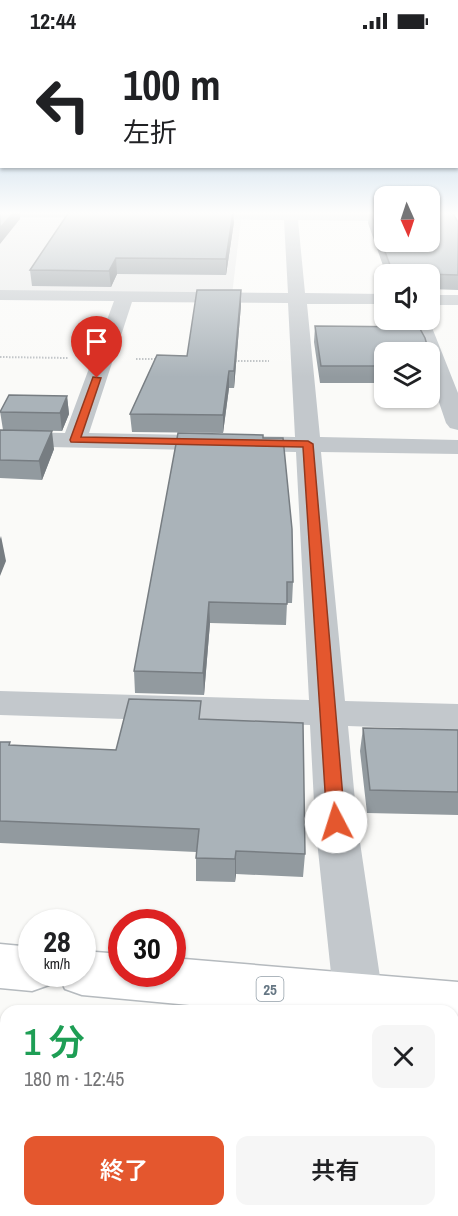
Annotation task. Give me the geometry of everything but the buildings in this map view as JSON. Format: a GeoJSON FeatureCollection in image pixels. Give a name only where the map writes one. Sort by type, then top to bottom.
{"type":"FeatureCollection","features":[{"type":"Feature","properties":{"kind":"main road"},"geometry":{"type":"LineString","coordinates":[[0,966],[18,968]]}},
{"type":"Feature","properties":{"kind":"main road","name":"25"},"geometry":{"type":"LineString","coordinates":[[96,975],[359,1004],[408,1005]]}},
{"type":"Feature","properties":{"kind":"street"},"geometry":{"type":"LineString","coordinates":[[295,267],[336,822],[359,1004]]}},
{"type":"Feature","properties":{"kind":"street"},"geometry":{"type":"LineString","coordinates":[[75,440],[125,296]]}},
{"type":"Feature","properties":{"kind":"street"},"geometry":{"type":"LineString","coordinates":[[6,300],[125,296],[374,299]]}},
{"type":"Feature","properties":{"kind":"street"},"geometry":{"type":"LineString","coordinates":[[440,300],[458,300]]}},
{"type":"Feature","properties":{"kind":"street"},"geometry":{"type":"LineString","coordinates":[[424,330],[458,423]]}},
{"type":"Feature","properties":{"kind":"street"},"geometry":{"type":"LineString","coordinates":[[0,439],[458,447]]}},
{"type":"Feature","properties":{"kind":"street"},"geometry":{"type":"LineString","coordinates":[[0,703],[458,717]]}},
{"type":"Feature","properties":{"kind":"path"},"geometry":{"type":"LineString","coordinates":[[0,357],[162,359]]}},
{"type":"Feature","properties":{"kind":"path"},"geometry":{"type":"LineString","coordinates":[[232,361],[302,362]]}},
{"type":"Feature","properties":{"kind":"shaded area"},"geometry":{"type":"Polygon","coordinates":[[[0,267],[235,267],[232,295],[0,292],[0,267]]]}},
{"type":"Feature","properties":{"kind":"route"},"geometry":{"type":"LineString","coordinates":[[97,378],[75,440],[308,444],[336,822]]}}]}
